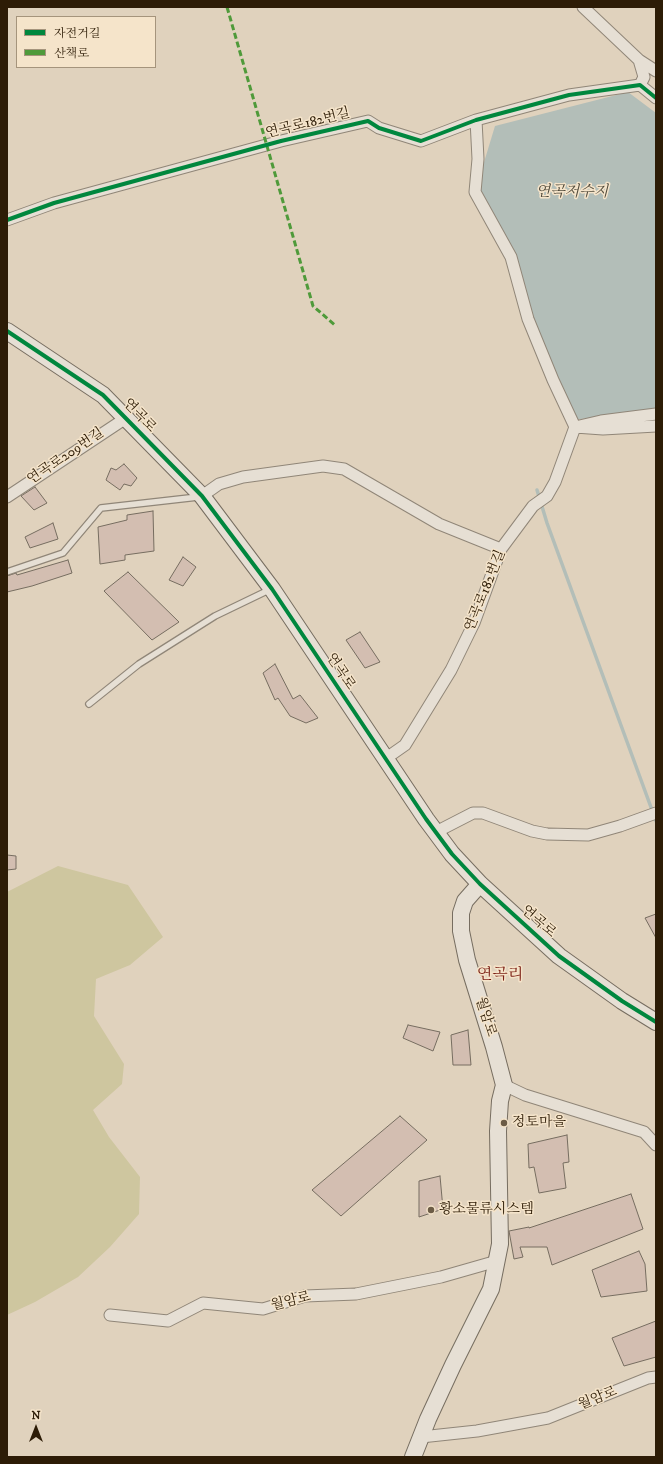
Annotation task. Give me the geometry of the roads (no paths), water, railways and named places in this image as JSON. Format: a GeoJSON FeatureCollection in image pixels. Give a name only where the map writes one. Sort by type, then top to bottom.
{"type":"FeatureCollection","features":[{"type":"Feature","properties":{"kind":"street"},"geometry":{"type":"LineString","coordinates":[[583,7],[639,60],[656,72]]}},
{"type":"Feature","properties":{"kind":"street"},"geometry":{"type":"LineString","coordinates":[[639,60],[644,77],[640,85],[656,98]]}},
{"type":"Feature","properties":{"kind":"street","name":"연곡로182번길"},"geometry":{"type":"LineString","coordinates":[[7,220],[62,201],[281,141],[368,121],[379,128],[421,141],[476,120],[569,96],[640,85]]}},
{"type":"Feature","properties":{"kind":"street"},"geometry":{"type":"LineString","coordinates":[[476,120],[478,159],[475,192],[510,257],[528,319],[553,380],[575,427]]}},
{"type":"Feature","properties":{"kind":"street","name":"연곡로"},"geometry":{"type":"LineString","coordinates":[[7,331],[104,395],[202,496],[272,589],[436,832],[452,854],[480,884],[559,956],[622,1001],[656,1022]]}},
{"type":"Feature","properties":{"kind":"street"},"geometry":{"type":"LineString","coordinates":[[575,427],[601,421],[656,414]]}},
{"type":"Feature","properties":{"kind":"street","name":"연곡로209번길"},"geometry":{"type":"LineString","coordinates":[[7,496],[126,418]]}},
{"type":"Feature","properties":{"kind":"street"},"geometry":{"type":"LineString","coordinates":[[575,427],[603,429],[656,426]]}},
{"type":"Feature","properties":{"kind":"street","name":"연곡로182번길"},"geometry":{"type":"LineString","coordinates":[[386,760],[405,744],[452,670],[474,623],[501,549],[533,506],[547,496],[555,482],[575,427]]}},
{"type":"Feature","properties":{"kind":"street"},"geometry":{"type":"LineString","coordinates":[[202,496],[219,484],[243,477],[322,466],[344,469],[439,524],[501,549]]}},
{"type":"Feature","properties":{"kind":"street"},"geometry":{"type":"LineString","coordinates":[[436,832],[473,813],[483,813],[532,831],[547,834],[588,835],[620,826],[653,814]]}},
{"type":"Feature","properties":{"kind":"street","name":"월암로"},"geometry":{"type":"LineString","coordinates":[[413,1457],[453,1365],[491,1289],[500,1238],[498,1114],[504,1086],[498,1060],[467,960],[461,931],[461,913],[466,901],[480,884]]}},
{"type":"Feature","properties":{"kind":"street"},"geometry":{"type":"LineString","coordinates":[[504,1086],[525,1095],[644,1132],[656,1144]]}},
{"type":"Feature","properties":{"kind":"street","name":"월암로"},"geometry":{"type":"LineString","coordinates":[[110,1315],[168,1321],[203,1303],[263,1309],[305,1296],[356,1294],[441,1278],[497,1261]]}},
{"type":"Feature","properties":{"kind":"street","name":"월암로"},"geometry":{"type":"LineString","coordinates":[[421,1437],[477,1431],[548,1418],[648,1378],[656,1377]]}},
{"type":"Feature","properties":{"kind":"lane"},"geometry":{"type":"LineString","coordinates":[[7,572],[64,552],[101,508],[202,496]]}},
{"type":"Feature","properties":{"kind":"lane"},"geometry":{"type":"LineString","coordinates":[[89,704],[139,664],[208,620],[272,589]]}},
{"type":"Feature","properties":{"kind":"water","name":"연곡저수지"},"geometry":{"type":"Polygon","coordinates":[[[628,92],[656,113],[656,409],[571,419],[511,257],[475,192],[495,126],[628,92]]]}},
{"type":"Feature","properties":{"kind":"waterway"},"geometry":{"type":"LineString","coordinates":[[537,490],[547,523],[656,821]]}},
{"type":"Feature","properties":{"kind":"place","name":"정토마을"},"geometry":{"type":"Point","coordinates":[504,1123]}},
{"type":"Feature","properties":{"kind":"place","name":"황소물류시스템"},"geometry":{"type":"Point","coordinates":[431,1210]}},
{"type":"Feature","properties":{"kind":"district","name":"연곡리"},"geometry":{"type":"Point","coordinates":[500,976]}}]}
